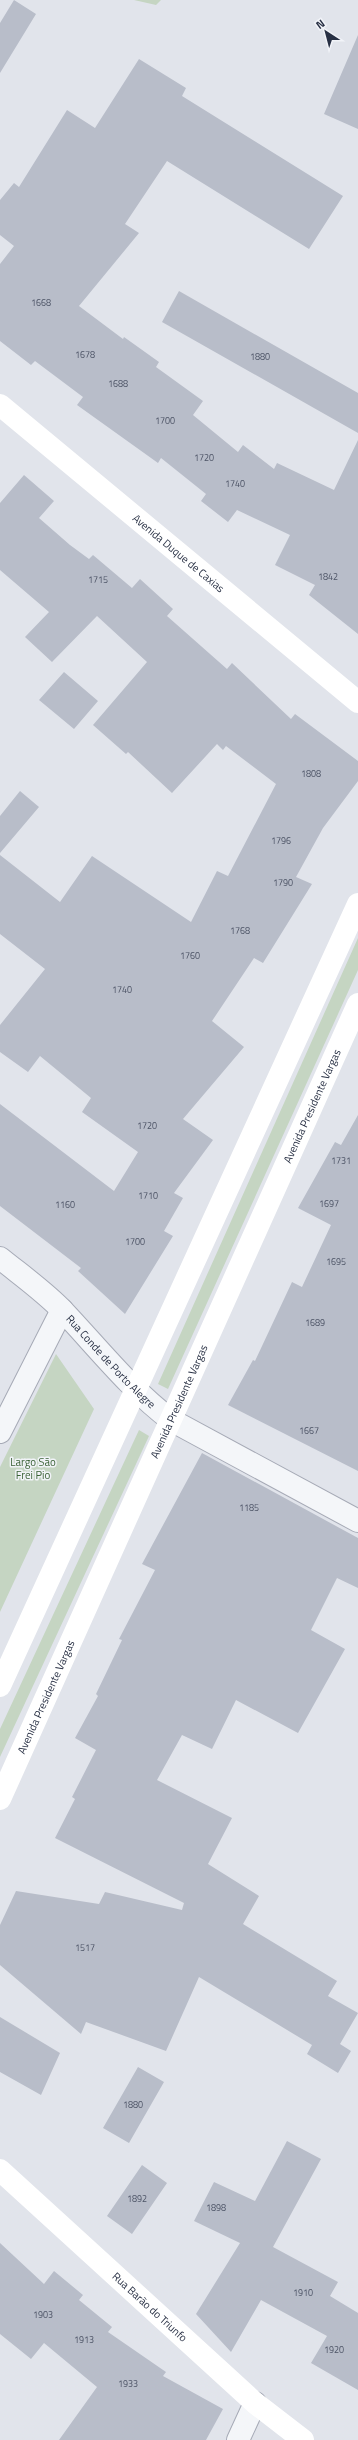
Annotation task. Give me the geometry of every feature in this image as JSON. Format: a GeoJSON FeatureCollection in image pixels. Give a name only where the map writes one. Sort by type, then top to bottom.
{"type":"FeatureCollection","features":[{"type":"Feature","properties":{"kind":"main road","name":"Avenida Duque de Caxias"},"geometry":{"type":"LineString","coordinates":[[0,405],[358,702]]}},
{"type":"Feature","properties":{"kind":"main road"},"geometry":{"type":"LineString","coordinates":[[0,1686],[358,904]]}},
{"type":"Feature","properties":{"kind":"main road","name":"Avenida Presidente Vargas"},"geometry":{"type":"LineString","coordinates":[[0,1799],[358,1004]]}},
{"type":"Feature","properties":{"kind":"main road","name":"Rua Barão do Triunfo"},"geometry":{"type":"LineString","coordinates":[[0,2170],[255,2404],[303,2440]]}},
{"type":"Feature","properties":{"kind":"street","name":"Rua Conde de Porto Alegre"},"geometry":{"type":"LineString","coordinates":[[0,1258],[62,1310],[113,1368],[136,1388],[155,1409],[170,1420],[358,1521]]}},
{"type":"Feature","properties":{"kind":"street"},"geometry":{"type":"LineString","coordinates":[[0,1432],[62,1310]]}},
{"type":"Feature","properties":{"kind":"street"},"geometry":{"type":"LineString","coordinates":[[238,2440],[255,2404]]}},
{"type":"Feature","properties":{"kind":"green space"},"geometry":{"type":"Polygon","coordinates":[[[134,0],[161,0],[156,5],[134,0]]]}},
{"type":"Feature","properties":{"kind":"green space"},"geometry":{"type":"Polygon","coordinates":[[[358,938],[358,970],[168,1389],[158,1384],[358,938]]]}},
{"type":"Feature","properties":{"kind":"green space","name":"Largo São Frei Pio"},"geometry":{"type":"Polygon","coordinates":[[[56,1354],[94,1409],[0,1612],[0,1467],[56,1354]]]}},
{"type":"Feature","properties":{"kind":"green space"},"geometry":{"type":"Polygon","coordinates":[[[139,1430],[149,1436],[0,1757],[0,1729],[139,1430]]]}},
{"type":"Feature","properties":{"kind":"building"},"geometry":{"type":"Polygon","coordinates":[[[14,0],[36,14],[0,73],[0,23],[14,0]]]}},
{"type":"Feature","properties":{"kind":"building"},"geometry":{"type":"Polygon","coordinates":[[[358,35],[358,129],[324,114],[358,35]]]}},
{"type":"Feature","properties":{"kind":"building"},"geometry":{"type":"Polygon","coordinates":[[[139,59],[186,88],[182,96],[343,196],[309,249],[167,161],[125,224],[139,233],[79,306],[123,339],[124,337],[159,362],[156,367],[203,401],[193,415],[238,452],[243,445],[274,469],[277,463],[334,490],[358,440],[358,634],[309,595],[315,585],[275,565],[290,535],[237,510],[228,522],[201,501],[206,494],[161,458],[158,463],[77,405],[83,397],[35,361],[31,365],[0,341],[0,264],[14,246],[0,235],[0,200],[14,183],[19,187],[67,110],[95,128],[139,59]]]}},
{"type":"Feature","properties":{"kind":"building"},"geometry":{"type":"Polygon","coordinates":[[[179,291],[358,393],[358,433],[162,322],[179,291]]]}},
{"type":"Feature","properties":{"kind":"building"},"geometry":{"type":"Polygon","coordinates":[[[24,475],[54,501],[39,518],[70,545],[89,559],[93,555],[132,588],[140,579],[173,609],[167,616],[227,669],[232,663],[291,719],[295,714],[358,761],[358,781],[323,828],[296,877],[312,884],[263,963],[254,958],[212,1021],[244,1047],[183,1119],[213,1140],[174,1193],[183,1198],[164,1231],[173,1236],[125,1314],[78,1271],[81,1268],[0,1206],[0,1104],[114,1191],[138,1152],[82,1112],[91,1098],[40,1056],[28,1072],[0,1052],[0,1025],[45,969],[0,934],[0,855],[60,902],[92,856],[191,922],[217,871],[228,876],[276,784],[226,746],[223,750],[217,744],[172,793],[128,752],[126,754],[93,725],[147,662],[97,616],[52,662],[25,637],[49,612],[0,570],[0,503],[24,475]]]}},
{"type":"Feature","properties":{"kind":"building"},"geometry":{"type":"Polygon","coordinates":[[[64,672],[98,701],[74,729],[39,700],[64,672]]]}},
{"type":"Feature","properties":{"kind":"building"},"geometry":{"type":"Polygon","coordinates":[[[20,791],[39,807],[0,853],[0,816],[20,791]]]}},
{"type":"Feature","properties":{"kind":"building"},"geometry":{"type":"Polygon","coordinates":[[[358,1115],[358,1471],[228,1405],[253,1360],[255,1361],[292,1282],[302,1287],[331,1225],[298,1208],[335,1142],[341,1145],[358,1115]]]}},
{"type":"Feature","properties":{"kind":"building"},"geometry":{"type":"Polygon","coordinates":[[[202,1453],[358,1538],[358,1588],[337,1578],[311,1630],[345,1649],[298,1733],[236,1700],[212,1749],[182,1735],[157,1780],[232,1818],[208,1864],[259,1896],[243,1924],[337,1981],[328,1996],[358,2013],[340,2044],[351,2051],[338,2073],[307,2054],[312,2045],[199,1977],[166,2051],[86,2022],[81,2034],[0,1965],[0,1925],[16,1891],[99,1904],[105,1892],[182,1910],[184,1903],[55,1838],[75,1799],[72,1797],[96,1750],[75,1738],[98,1696],[96,1694],[122,1640],[119,1639],[155,1570],[142,1564],[202,1453]]]}},
{"type":"Feature","properties":{"kind":"building"},"geometry":{"type":"Polygon","coordinates":[[[0,2017],[60,2053],[41,2095],[0,2072],[0,2017]]]}},
{"type":"Feature","properties":{"kind":"building"},"geometry":{"type":"Polygon","coordinates":[[[138,2067],[164,2082],[129,2143],[103,2128],[138,2067]]]}},
{"type":"Feature","properties":{"kind":"building"},"geometry":{"type":"Polygon","coordinates":[[[287,2141],[321,2159],[273,2247],[338,2282],[330,2296],[358,2313],[358,2390],[311,2363],[327,2336],[261,2300],[231,2352],[196,2314],[240,2243],[194,2221],[214,2182],[255,2201],[287,2141]]]}},
{"type":"Feature","properties":{"kind":"building"},"geometry":{"type":"Polygon","coordinates":[[[142,2165],[167,2183],[132,2234],[107,2216],[142,2165]]]}},
{"type":"Feature","properties":{"kind":"building"},"geometry":{"type":"Polygon","coordinates":[[[0,2243],[44,2284],[54,2271],[83,2295],[79,2300],[112,2327],[108,2332],[166,2372],[163,2376],[223,2409],[206,2440],[59,2440],[97,2387],[44,2343],[31,2359],[0,2334],[0,2243]]]}}]}
